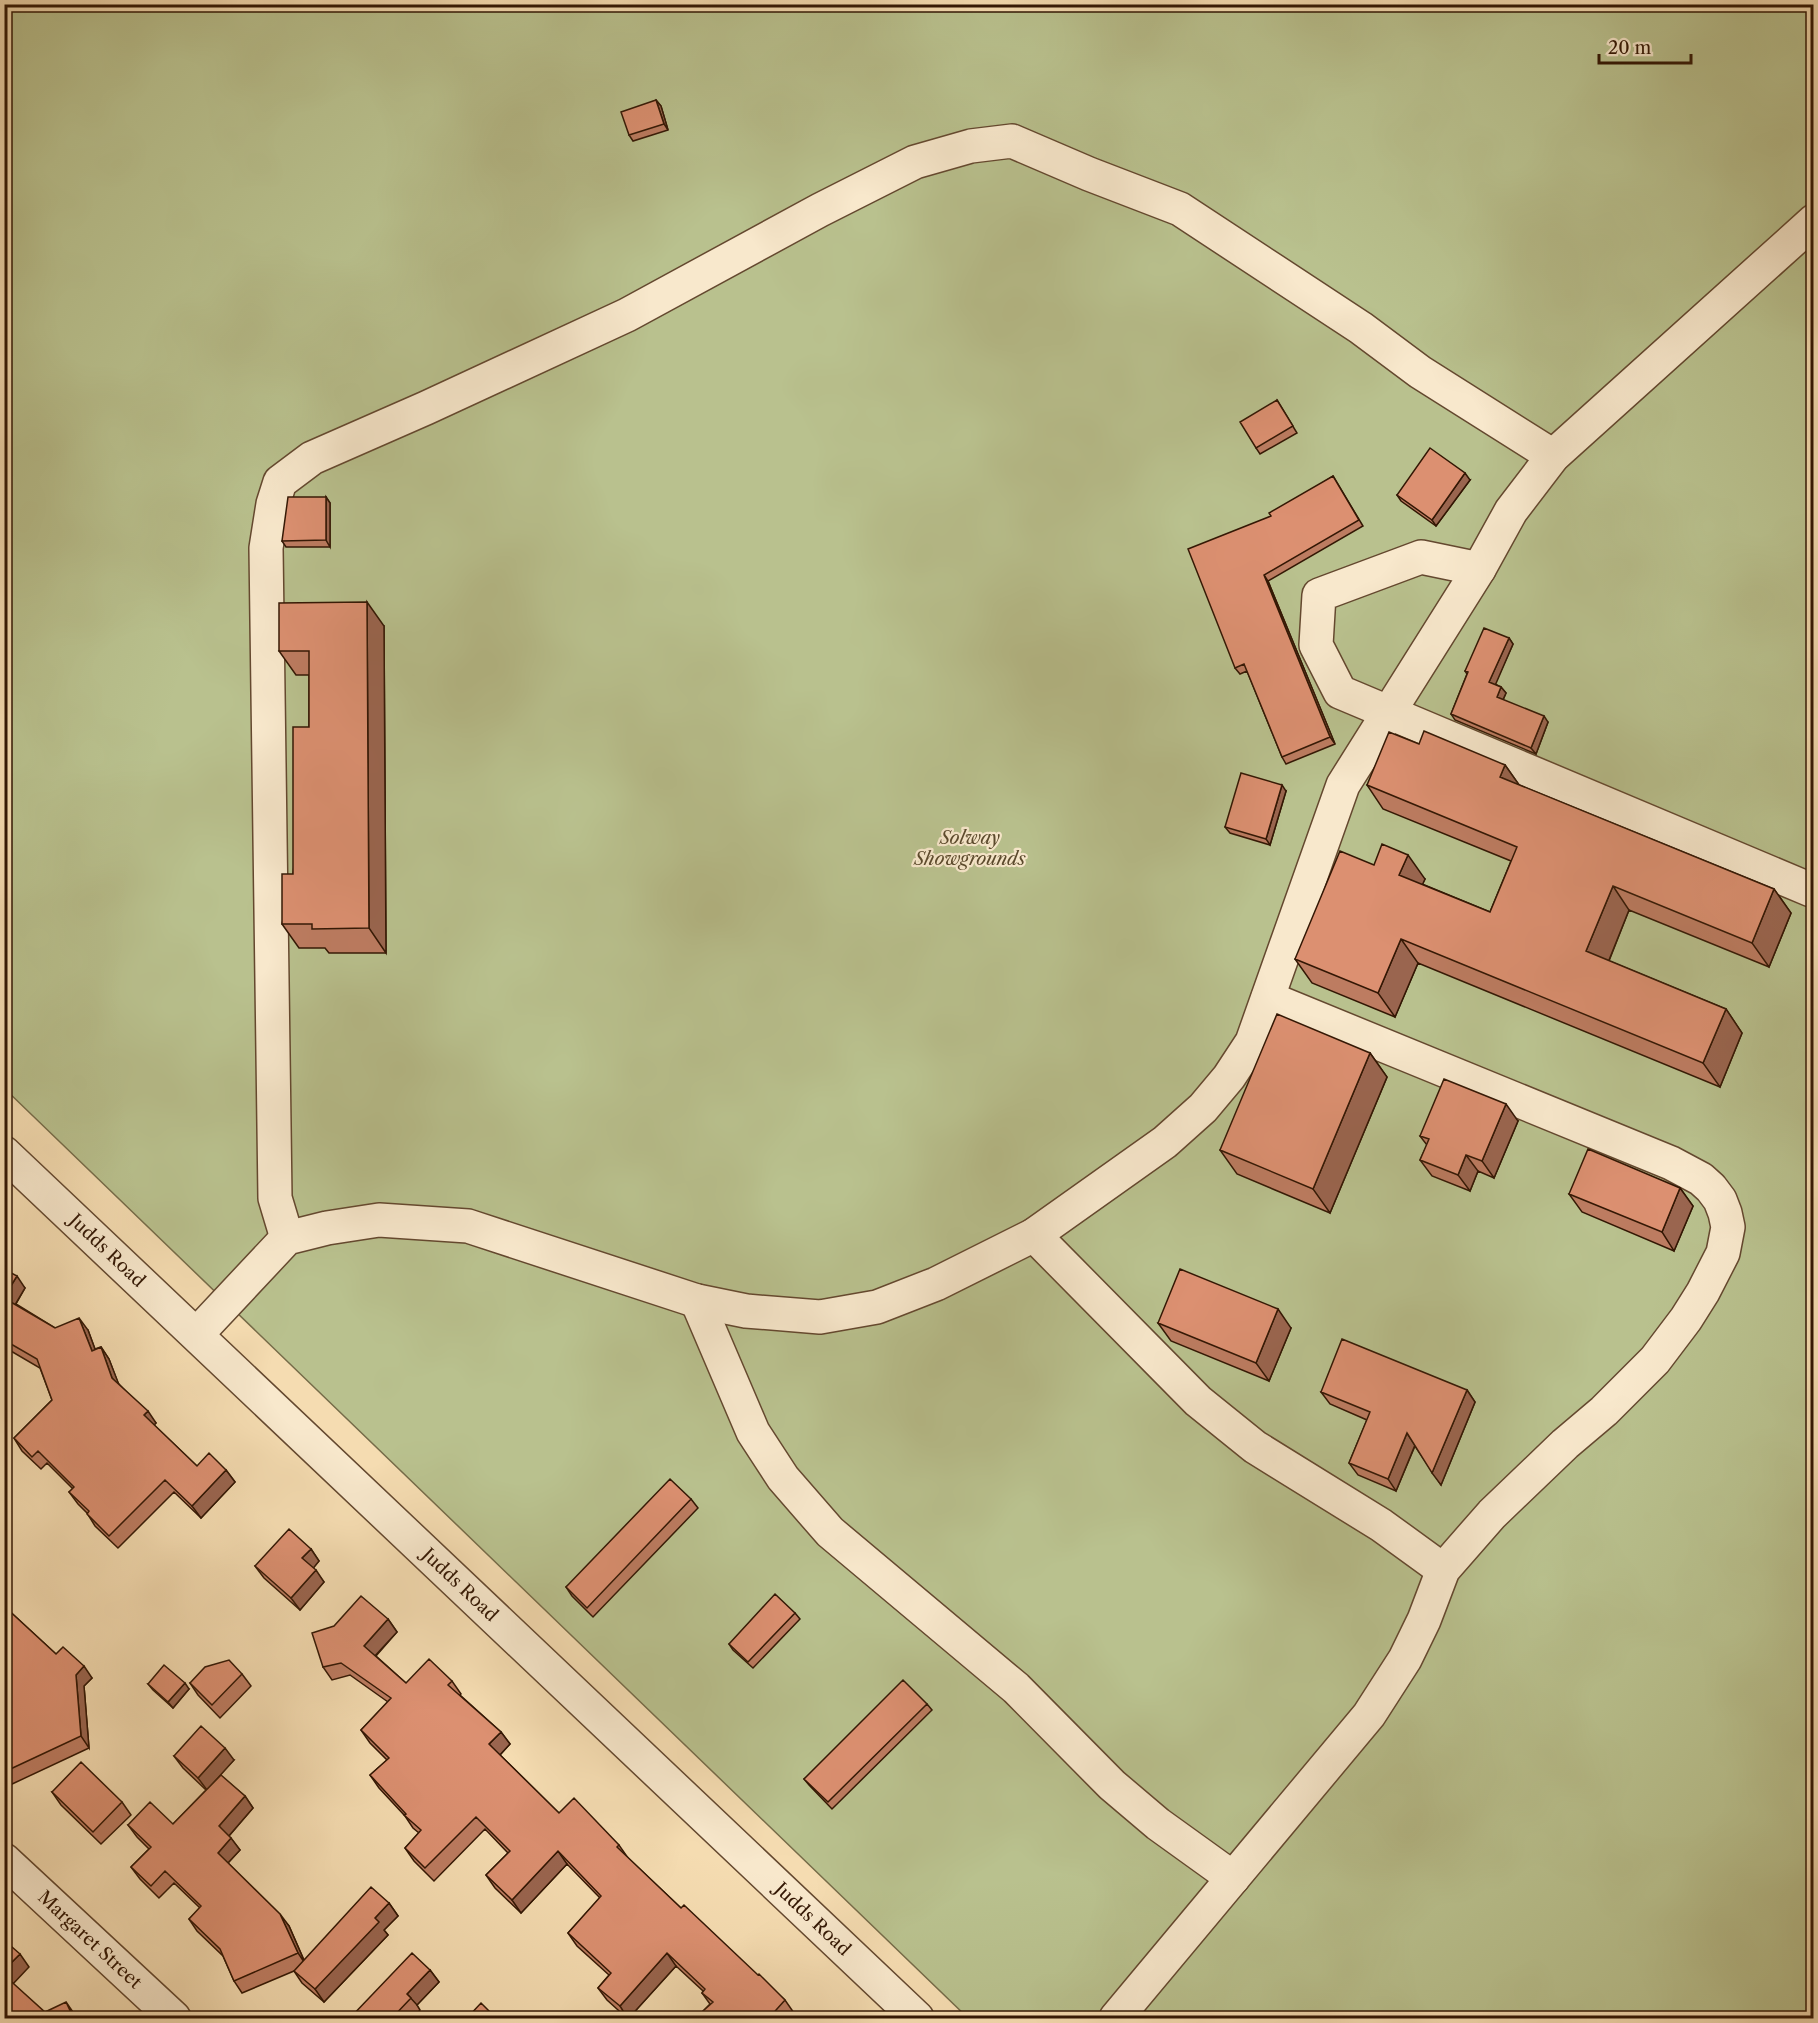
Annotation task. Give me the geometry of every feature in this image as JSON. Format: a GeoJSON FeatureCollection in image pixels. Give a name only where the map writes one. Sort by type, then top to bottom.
{"type":"FeatureCollection","features":[{"type":"Feature","properties":{"kind":"street"},"geometry":{"type":"LineString","coordinates":[[287,1238],[275,1198],[266,548],[279,482],[312,458],[627,315],[820,210],[915,162],[971,146],[1012,141],[1180,209],[1361,328],[1420,372],[1553,456]]}},
{"type":"Feature","properties":{"kind":"street"},"geometry":{"type":"LineString","coordinates":[[197,1334],[287,1238],[327,1228],[379,1220],[468,1226],[697,1300],[746,1311],[820,1317],[877,1307],[936,1284],[1034,1235],[1165,1142],[1203,1108],[1229,1077],[1252,1042],[1343,785],[1479,569],[1511,511],[1553,456],[1814,221]]}},
{"type":"Feature","properties":{"kind":"street"},"geometry":{"type":"LineString","coordinates":[[1479,569],[1421,557],[1318,595],[1316,645],[1340,692],[1811,891]]}},
{"type":"Feature","properties":{"kind":"street"},"geometry":{"type":"LineString","coordinates":[[1116,2019],[1369,1715],[1405,1659],[1424,1620],[1443,1570],[1492,1514],[1565,1444],[1604,1411],[1655,1360],[1697,1301],[1724,1252],[1728,1227],[1720,1200],[1711,1188],[1701,1179],[1671,1163],[1268,998]]}},
{"type":"Feature","properties":{"kind":"street","name":"Judds Road"},"geometry":{"type":"LineString","coordinates":[[4,1153],[917,2019]]}},
{"type":"Feature","properties":{"kind":"street"},"geometry":{"type":"LineString","coordinates":[[1034,1235],[1191,1394],[1223,1421],[1255,1447],[1381,1525],[1443,1570]]}},
{"type":"Feature","properties":{"kind":"street"},"geometry":{"type":"LineString","coordinates":[[697,1300],[753,1432],[783,1478],[830,1532],[1016,1688],[1113,1785],[1158,1824],[1233,1878]]}},
{"type":"Feature","properties":{"kind":"street","name":"Margaret Street"},"geometry":{"type":"LineString","coordinates":[[4,1860],[174,2019]]}},
{"type":"Feature","properties":{"kind":"green space","name":"Solway Showgrounds"},"geometry":{"type":"Polygon","coordinates":[[[4,5],[1813,5],[1813,2018],[968,2018],[5,1089],[4,5]]]}},
{"type":"Feature","properties":{"kind":"building"},"geometry":{"type":"Polygon","coordinates":[[[656,100],[664,124],[629,135],[621,112],[656,100]]]}},
{"type":"Feature","properties":{"kind":"building"},"geometry":{"type":"Polygon","coordinates":[[[1277,400],[1293,426],[1256,448],[1240,422],[1277,400]]]}},
{"type":"Feature","properties":{"kind":"building"},"geometry":{"type":"Polygon","coordinates":[[[1430,448],[1465,473],[1432,520],[1397,495],[1430,448]]]}},
{"type":"Feature","properties":{"kind":"building"},"geometry":{"type":"Polygon","coordinates":[[[1333,476],[1359,520],[1264,575],[1330,737],[1282,757],[1244,664],[1235,668],[1188,549],[1271,516],[1269,513],[1333,476]]]}},
{"type":"Feature","properties":{"kind":"building"},"geometry":{"type":"Polygon","coordinates":[[[288,497],[326,497],[326,540],[282,541],[288,497]]]}},
{"type":"Feature","properties":{"kind":"building"},"geometry":{"type":"Polygon","coordinates":[[[367,602],[369,928],[312,929],[312,924],[282,924],[282,874],[293,874],[293,727],[309,727],[309,651],[279,651],[279,603],[367,602]]]}},
{"type":"Feature","properties":{"kind":"building"},"geometry":{"type":"Polygon","coordinates":[[[1484,628],[1509,638],[1489,682],[1501,687],[1497,697],[1544,716],[1531,748],[1451,714],[1468,672],[1465,671],[1484,628]]]}},
{"type":"Feature","properties":{"kind":"building"},"geometry":{"type":"Polygon","coordinates":[[[1424,731],[1505,765],[1500,777],[1774,889],[1752,943],[1613,886],[1586,951],[1726,1009],[1703,1063],[1401,939],[1378,993],[1295,959],[1340,851],[1374,865],[1382,844],[1408,855],[1399,875],[1490,912],[1517,847],[1367,785],[1389,732],[1419,744],[1424,731]]]}},
{"type":"Feature","properties":{"kind":"building"},"geometry":{"type":"Polygon","coordinates":[[[1241,773],[1282,785],[1266,839],[1225,827],[1241,773]]]}},
{"type":"Feature","properties":{"kind":"building"},"geometry":{"type":"Polygon","coordinates":[[[1277,1014],[1370,1053],[1313,1189],[1220,1150],[1277,1014]]]}},
{"type":"Feature","properties":{"kind":"building"},"geometry":{"type":"Polygon","coordinates":[[[1444,1079],[1506,1104],[1482,1161],[1466,1155],[1458,1175],[1420,1160],[1429,1139],[1420,1136],[1444,1079]]]}},
{"type":"Feature","properties":{"kind":"building"},"geometry":{"type":"Polygon","coordinates":[[[1588,1149],[1680,1188],[1662,1232],[1569,1194],[1588,1149]]]}},
{"type":"Feature","properties":{"kind":"building"},"geometry":{"type":"Polygon","coordinates":[[[4,1269],[17,1276],[4,1297],[4,1269]]]}},
{"type":"Feature","properties":{"kind":"building"},"geometry":{"type":"Polygon","coordinates":[[[1180,1269],[1278,1309],[1256,1363],[1158,1323],[1180,1269]]]}},
{"type":"Feature","properties":{"kind":"building"},"geometry":{"type":"Polygon","coordinates":[[[4,1298],[55,1328],[79,1318],[92,1351],[101,1347],[112,1378],[148,1411],[144,1415],[197,1466],[209,1453],[226,1470],[192,1506],[165,1480],[109,1536],[87,1514],[89,1511],[69,1492],[74,1487],[38,1451],[32,1457],[14,1438],[52,1400],[37,1359],[4,1340],[4,1298]]]}},
{"type":"Feature","properties":{"kind":"building"},"geometry":{"type":"Polygon","coordinates":[[[1342,1339],[1467,1390],[1432,1473],[1407,1433],[1388,1479],[1349,1463],[1370,1412],[1321,1392],[1342,1339]]]}},
{"type":"Feature","properties":{"kind":"building"},"geometry":{"type":"Polygon","coordinates":[[[670,1479],[691,1499],[587,1608],[566,1587],[670,1479]]]}},
{"type":"Feature","properties":{"kind":"building"},"geometry":{"type":"Polygon","coordinates":[[[289,1529],[311,1549],[302,1558],[316,1570],[291,1598],[255,1566],[289,1529]]]}},
{"type":"Feature","properties":{"kind":"building"},"geometry":{"type":"Polygon","coordinates":[[[775,1594],[795,1613],[748,1662],[729,1644],[775,1594]]]}},
{"type":"Feature","properties":{"kind":"building"},"geometry":{"type":"Polygon","coordinates":[[[361,1596],[388,1619],[364,1646],[406,1683],[429,1659],[452,1681],[448,1685],[501,1732],[489,1744],[559,1813],[574,1798],[619,1845],[617,1847],[681,1908],[684,1905],[785,2000],[768,2019],[711,2019],[703,2011],[713,2002],[702,1993],[705,1989],[667,1953],[620,2006],[598,1988],[611,1973],[568,1933],[601,1896],[558,1851],[512,1900],[486,1875],[510,1851],[476,1817],[425,1868],[405,1848],[421,1830],[404,1815],[406,1814],[370,1775],[389,1758],[361,1730],[391,1698],[341,1663],[323,1667],[312,1633],[334,1626],[361,1596]]]}},
{"type":"Feature","properties":{"kind":"building"},"geometry":{"type":"Polygon","coordinates":[[[4,1606],[56,1654],[63,1647],[84,1666],[76,1675],[81,1736],[4,1772],[4,1606]]]}},
{"type":"Feature","properties":{"kind":"building"},"geometry":{"type":"Polygon","coordinates":[[[229,1660],[242,1674],[212,1705],[190,1683],[205,1667],[229,1660]]]}},
{"type":"Feature","properties":{"kind":"building"},"geometry":{"type":"Polygon","coordinates":[[[164,1665],[185,1683],[168,1702],[148,1684],[164,1665]]]}},
{"type":"Feature","properties":{"kind":"building"},"geometry":{"type":"Polygon","coordinates":[[[903,1680],[927,1704],[828,1802],[804,1779],[903,1680]]]}},
{"type":"Feature","properties":{"kind":"building"},"geometry":{"type":"Polygon","coordinates":[[[201,1726],[225,1748],[198,1778],[174,1756],[201,1726]]]}},
{"type":"Feature","properties":{"kind":"building"},"geometry":{"type":"Polygon","coordinates":[[[81,1762],[122,1802],[93,1832],[52,1792],[81,1762]]]}},
{"type":"Feature","properties":{"kind":"building"},"geometry":{"type":"Polygon","coordinates":[[[221,1775],[245,1796],[219,1826],[231,1838],[218,1853],[280,1914],[298,1953],[234,1981],[220,1949],[189,1919],[201,1906],[165,1871],[151,1886],[131,1867],[151,1847],[128,1825],[150,1802],[173,1824],[221,1775]]]}},
{"type":"Feature","properties":{"kind":"building"},"geometry":{"type":"Polygon","coordinates":[[[371,1887],[389,1903],[375,1918],[379,1922],[315,1989],[294,1971],[371,1887]]]}},
{"type":"Feature","properties":{"kind":"building"},"geometry":{"type":"Polygon","coordinates":[[[4,1940],[20,1954],[4,1970],[4,1940]]]}},
{"type":"Feature","properties":{"kind":"building"},"geometry":{"type":"Polygon","coordinates":[[[412,1953],[430,1970],[407,1994],[411,1998],[391,2019],[349,2019],[412,1953]]]}},
{"type":"Feature","properties":{"kind":"building"},"geometry":{"type":"Polygon","coordinates":[[[4,1975],[45,2012],[66,2002],[74,2019],[4,2019],[4,1975]]]}},
{"type":"Feature","properties":{"kind":"building"},"geometry":{"type":"Polygon","coordinates":[[[481,2003],[497,2019],[466,2019],[481,2003]]]}}]}
